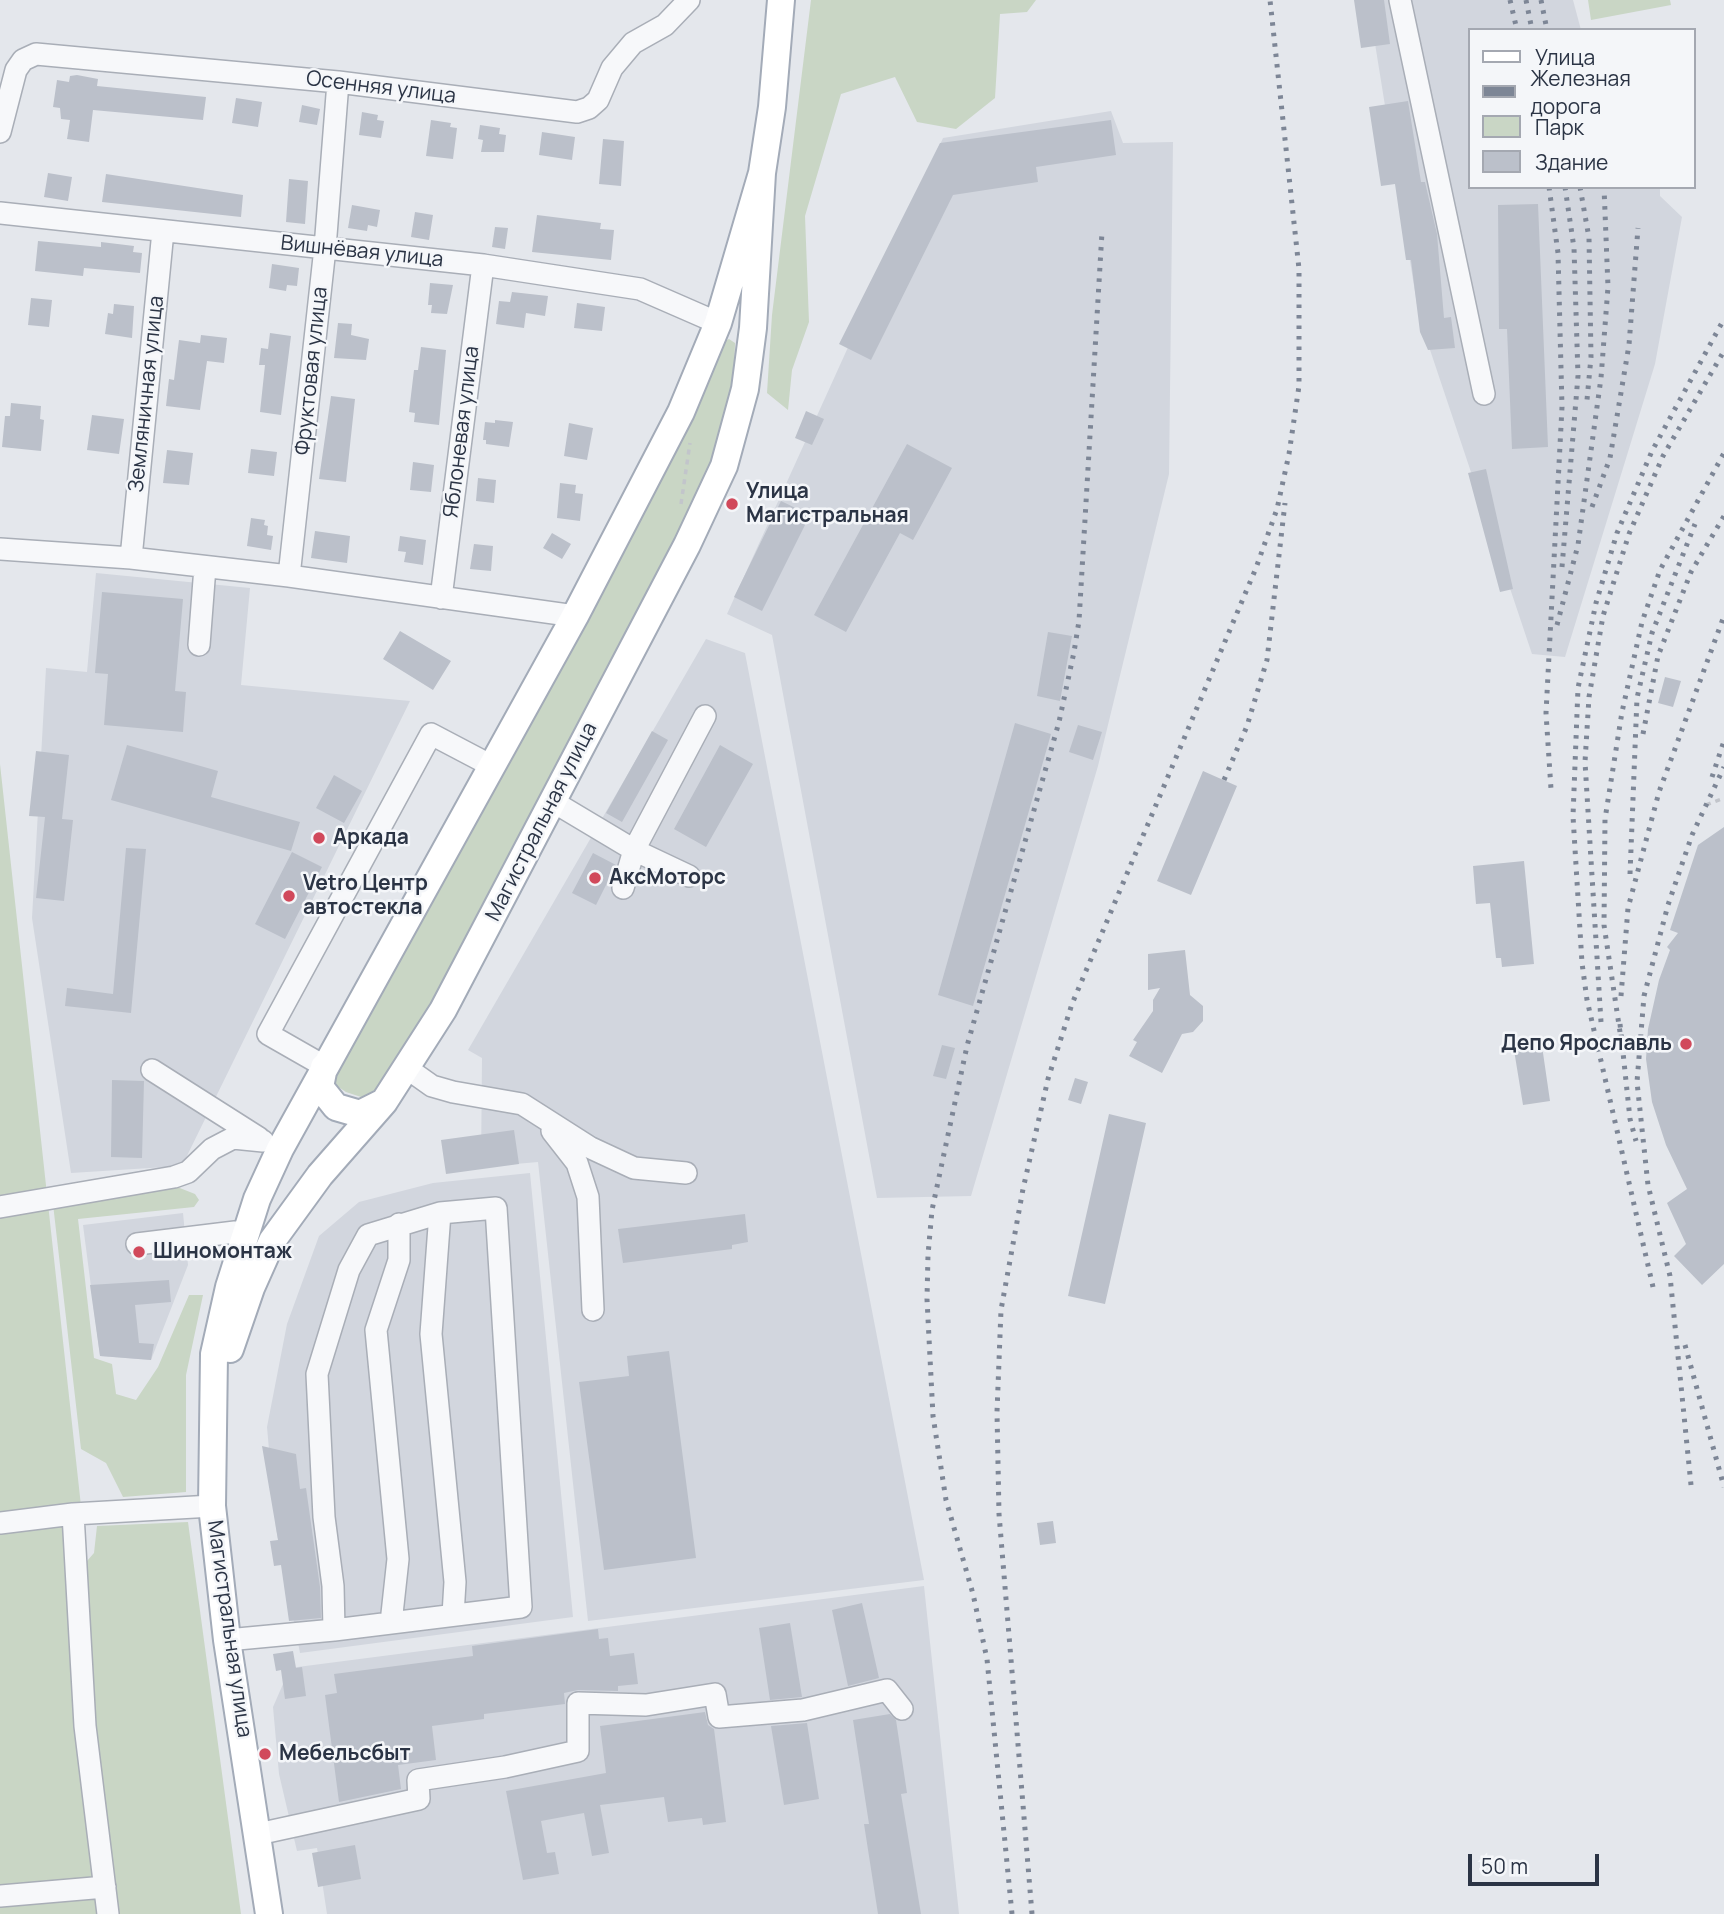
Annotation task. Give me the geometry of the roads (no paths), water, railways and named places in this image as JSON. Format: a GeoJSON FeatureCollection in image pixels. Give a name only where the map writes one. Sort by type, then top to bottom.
{"type":"FeatureCollection","features":[{"type":"Feature","properties":{"kind":"main road","name":"Магистральная улица"},"geometry":{"type":"LineString","coordinates":[[212,1426],[230,1348],[251,1288],[272,1241],[320,1175],[384,1102],[408,1069],[474,954],[691,538],[724,466],[745,388],[753,328],[762,173],[772,107],[781,0]]}},
{"type":"Feature","properties":{"kind":"main road","name":"Магистральная улица"},"geometry":{"type":"LineString","coordinates":[[269,1914],[227,1640],[212,1506],[214,1354],[229,1287],[272,1145],[324,1066],[575,616],[681,412],[718,323],[762,173]]}},
{"type":"Feature","properties":{"kind":"main road"},"geometry":{"type":"LineString","coordinates":[[718,323],[753,328]]}},
{"type":"Feature","properties":{"kind":"main road"},"geometry":{"type":"LineString","coordinates":[[324,1066],[320,1087],[336,1107],[360,1114],[384,1102]]}},
{"type":"Feature","properties":{"kind":"main road"},"geometry":{"type":"LineString","coordinates":[[245,1233],[272,1241]]}},
{"type":"Feature","properties":{"kind":"street","name":"Осенняя улица"},"geometry":{"type":"LineString","coordinates":[[0,132],[16,70],[23,60],[36,54],[338,82],[577,112],[589,108],[598,100],[612,68],[633,43],[665,25],[689,0]]}},
{"type":"Feature","properties":{"kind":"street"},"geometry":{"type":"LineString","coordinates":[[1400,0],[1484,394]]}},
{"type":"Feature","properties":{"kind":"street","name":"Фруктовая улица"},"geometry":{"type":"LineString","coordinates":[[289,576],[325,248],[338,82]]}},
{"type":"Feature","properties":{"kind":"street","name":"Вишнёвая улица"},"geometry":{"type":"LineString","coordinates":[[0,213],[483,265],[640,289],[718,323]]}},
{"type":"Feature","properties":{"kind":"street","name":"Земляничная улица"},"geometry":{"type":"LineString","coordinates":[[131,558],[163,231]]}},
{"type":"Feature","properties":{"kind":"street","name":"Яблоневая улица"},"geometry":{"type":"LineString","coordinates":[[441,598],[483,265]]}},
{"type":"Feature","properties":{"kind":"street"},"geometry":{"type":"LineString","coordinates":[[0,549],[131,558],[289,576],[575,616]]}},
{"type":"Feature","properties":{"kind":"street"},"geometry":{"type":"LineString","coordinates":[[199,645],[205,567]]}},
{"type":"Feature","properties":{"kind":"street"},"geometry":{"type":"LineString","coordinates":[[623,888],[634,850],[705,716]]}},
{"type":"Feature","properties":{"kind":"street"},"geometry":{"type":"LineString","coordinates":[[324,1066],[268,1034],[430,734],[490,765]]}},
{"type":"Feature","properties":{"kind":"street"},"geometry":{"type":"LineString","coordinates":[[552,800],[634,850],[690,876]]}},
{"type":"Feature","properties":{"kind":"street"},"geometry":{"type":"LineString","coordinates":[[408,1069],[432,1086],[522,1104],[592,1148],[634,1168],[686,1172]]}},
{"type":"Feature","properties":{"kind":"street"},"geometry":{"type":"LineString","coordinates":[[152,1070],[272,1145]]}},
{"type":"Feature","properties":{"kind":"street"},"geometry":{"type":"LineString","coordinates":[[522,1104],[561,1139],[577,1163],[588,1197],[593,1310]]}},
{"type":"Feature","properties":{"kind":"street"},"geometry":{"type":"LineString","coordinates":[[0,1207],[174,1177],[188,1172],[212,1149],[233,1138],[272,1145]]}},
{"type":"Feature","properties":{"kind":"street"},"geometry":{"type":"LineString","coordinates":[[227,1640],[334,1630],[521,1607],[496,1208],[440,1213],[368,1235],[349,1270],[317,1374],[324,1517],[333,1586],[334,1630]]}},
{"type":"Feature","properties":{"kind":"street"},"geometry":{"type":"LineString","coordinates":[[440,1213],[431,1334],[454,1583],[453,1615]]}},
{"type":"Feature","properties":{"kind":"street"},"geometry":{"type":"LineString","coordinates":[[391,1623],[398,1559],[376,1330],[399,1261],[399,1224]]}},
{"type":"Feature","properties":{"kind":"street"},"geometry":{"type":"LineString","coordinates":[[137,1244],[245,1233]]}},
{"type":"Feature","properties":{"kind":"street"},"geometry":{"type":"LineString","coordinates":[[0,1523],[73,1514],[212,1506]]}},
{"type":"Feature","properties":{"kind":"street"},"geometry":{"type":"LineString","coordinates":[[73,1514],[85,1726],[108,1914]]}},
{"type":"Feature","properties":{"kind":"street"},"geometry":{"type":"LineString","coordinates":[[258,1835],[419,1799],[418,1780],[505,1767],[578,1751],[578,1703],[646,1705],[715,1694],[719,1717],[803,1710],[887,1690],[902,1709]]}},
{"type":"Feature","properties":{"kind":"street"},"geometry":{"type":"LineString","coordinates":[[0,1896],[105,1887]]}},
{"type":"Feature","properties":{"kind":"railway"},"geometry":{"type":"LineString","coordinates":[[1032,1914],[999,1514],[997,1412],[1001,1310],[1023,1189],[1048,1079],[1072,1004],[1256,568],[1277,509],[1289,454],[1299,386],[1299,269],[1270,0]]}},
{"type":"Feature","properties":{"kind":"railway"},"geometry":{"type":"LineString","coordinates":[[1510,0],[1517,28]]}},
{"type":"Feature","properties":{"kind":"railway"},"geometry":{"type":"LineString","coordinates":[[1526,0],[1532,28]]}},
{"type":"Feature","properties":{"kind":"railway"},"geometry":{"type":"LineString","coordinates":[[1541,0],[1547,28]]}},
{"type":"Feature","properties":{"kind":"railway"},"geometry":{"type":"LineString","coordinates":[[1549,189],[1558,253],[1562,407],[1546,713],[1551,789]]}},
{"type":"Feature","properties":{"kind":"railway"},"geometry":{"type":"LineString","coordinates":[[1562,567],[1578,376],[1574,248],[1565,189]]}},
{"type":"Feature","properties":{"kind":"railway"},"geometry":{"type":"LineString","coordinates":[[1580,189],[1589,238],[1591,357],[1587,400]]}},
{"type":"Feature","properties":{"kind":"railway"},"geometry":{"type":"LineString","coordinates":[[1557,625],[1578,545],[1601,378],[1608,287],[1604,189]]}},
{"type":"Feature","properties":{"kind":"railway"},"geometry":{"type":"LineString","coordinates":[[1592,507],[1610,458],[1629,345],[1638,228]]}},
{"type":"Feature","properties":{"kind":"railway"},"geometry":{"type":"LineString","coordinates":[[1012,1914],[987,1659],[973,1594],[946,1500],[933,1416],[927,1299],[928,1255],[932,1210],[967,1046],[1059,722],[1074,652],[1079,621],[1102,232]]}},
{"type":"Feature","properties":{"kind":"railway"},"geometry":{"type":"LineString","coordinates":[[1653,1287],[1587,1000],[1582,963],[1573,816],[1578,688],[1596,603],[1617,533],[1652,451],[1724,319]]}},
{"type":"Feature","properties":{"kind":"railway"},"geometry":{"type":"LineString","coordinates":[[1601,1022],[1585,762],[1589,697],[1603,616],[1629,534],[1663,456],[1724,351]]}},
{"type":"Feature","properties":{"kind":"railway"},"geometry":{"type":"LineString","coordinates":[[1620,1032],[1604,925],[1605,819],[1622,712],[1642,622],[1660,570],[1724,453]]}},
{"type":"Feature","properties":{"kind":"railway"},"geometry":{"type":"LineString","coordinates":[[1224,780],[1247,726],[1267,660],[1285,503]]}},
{"type":"Feature","properties":{"kind":"railway"},"geometry":{"type":"LineString","coordinates":[[1643,734],[1658,656],[1691,572],[1724,516]]}},
{"type":"Feature","properties":{"kind":"railway"},"geometry":{"type":"LineString","coordinates":[[1630,874],[1637,698],[1652,633],[1695,524]]}},
{"type":"Feature","properties":{"kind":"railway"},"geometry":{"type":"LineString","coordinates":[[1621,996],[1628,908],[1659,792],[1724,616]]}},
{"type":"Feature","properties":{"kind":"railway"},"geometry":{"type":"LineString","coordinates":[[1712,777],[1724,741]]}},
{"type":"Feature","properties":{"kind":"railway"},"geometry":{"type":"LineString","coordinates":[[1691,1485],[1670,1276],[1648,1185],[1637,1082],[1644,996],[1668,905],[1692,835],[1724,767]]}},
{"type":"Feature","properties":{"kind":"railway"},"geometry":{"type":"LineString","coordinates":[[1620,1024],[1630,1119],[1636,1141]]}},
{"type":"Feature","properties":{"kind":"railway"},"geometry":{"type":"LineString","coordinates":[[1685,1345],[1724,1487]]}},
{"type":"Feature","properties":{"kind":"place","name":"Улица Магистральная"},"geometry":{"type":"Point","coordinates":[732,504]}},
{"type":"Feature","properties":{"kind":"place","name":"Аркада"},"geometry":{"type":"Point","coordinates":[319,838]}},
{"type":"Feature","properties":{"kind":"place","name":"АксМоторс"},"geometry":{"type":"Point","coordinates":[595,878]}},
{"type":"Feature","properties":{"kind":"place","name":"Vetro Центр автостекла"},"geometry":{"type":"Point","coordinates":[289,896]}},
{"type":"Feature","properties":{"kind":"place","name":"Депо Ярославль"},"geometry":{"type":"Point","coordinates":[1686,1044]}},
{"type":"Feature","properties":{"kind":"place","name":"Шиномонтаж"},"geometry":{"type":"Point","coordinates":[139,1252]}},
{"type":"Feature","properties":{"kind":"place","name":"Мебельсбыт"},"geometry":{"type":"Point","coordinates":[265,1754]}}]}
